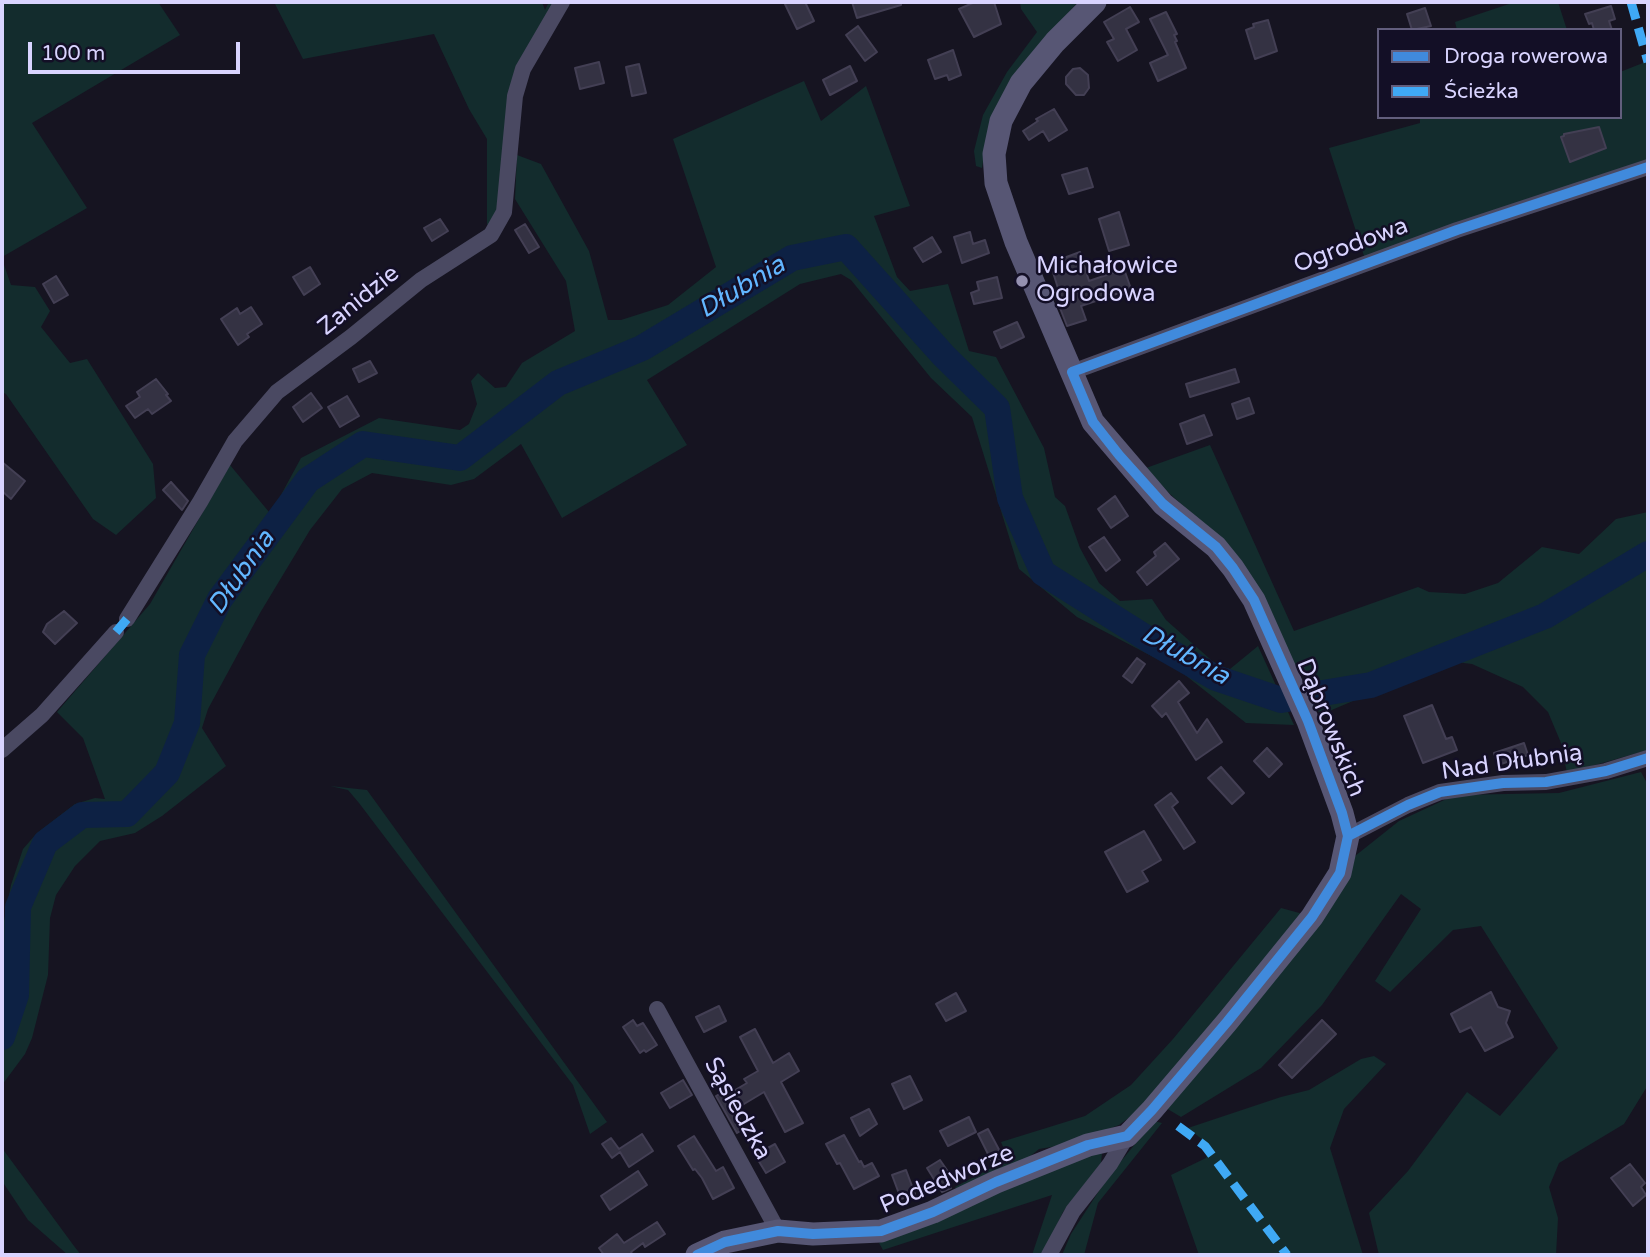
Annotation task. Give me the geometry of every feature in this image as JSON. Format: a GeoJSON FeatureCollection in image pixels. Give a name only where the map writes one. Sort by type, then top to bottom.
{"type":"FeatureCollection","features":[{"type":"Feature","properties":{"kind":"street","name":"Zanidzie"},"geometry":{"type":"LineString","coordinates":[[127,619],[235,441],[277,393],[421,280],[491,235],[504,212],[515,96],[523,69],[562,2]]}},
{"type":"Feature","properties":{"kind":"street","name":"Dąbrowskich"},"geometry":{"type":"LineString","coordinates":[[1049,1255],[1073,1211],[1110,1164],[1127,1136],[1219,1032],[1312,917],[1340,873],[1348,836],[1307,721],[1254,600],[1216,547],[1163,504],[1093,422],[1016,242],[996,183],[994,154],[1001,121],[1021,83],[1055,42],[1095,2]]}},
{"type":"Feature","properties":{"kind":"street","name":"Ogrodowa"},"geometry":{"type":"LineString","coordinates":[[1072,372],[1457,230],[1648,167]]}},
{"type":"Feature","properties":{"kind":"street"},"geometry":{"type":"LineString","coordinates":[[2,750],[42,715],[116,632]]}},
{"type":"Feature","properties":{"kind":"street","name":"Nad Dłubnią"},"geometry":{"type":"LineString","coordinates":[[1348,836],[1408,805],[1440,793],[1503,783],[1546,782],[1606,771],[1648,758]]}},
{"type":"Feature","properties":{"kind":"street","name":"Sąsiedzka"},"geometry":{"type":"LineString","coordinates":[[657,1009],[778,1231]]}},
{"type":"Feature","properties":{"kind":"street","name":"Podedworze"},"geometry":{"type":"LineString","coordinates":[[698,1255],[724,1242],[778,1231],[813,1234],[881,1231],[933,1212],[996,1182],[1088,1145],[1127,1136]]}},
{"type":"Feature","properties":{"kind":"green space"},"geometry":{"type":"Polygon","coordinates":[[[2,2],[158,2],[180,35],[32,123],[87,208],[2,257],[2,2]]]}},
{"type":"Feature","properties":{"kind":"green space"},"geometry":{"type":"Polygon","coordinates":[[[274,2],[542,2],[545,10],[549,2],[555,2],[530,43],[502,209],[487,225],[487,139],[469,109],[434,34],[303,59],[274,2]]]}},
{"type":"Feature","properties":{"kind":"green space"},"geometry":{"type":"Polygon","coordinates":[[[1020,2],[1078,2],[1043,41],[986,142],[982,168],[976,166],[974,151],[983,115],[1007,72],[1037,32],[1021,9],[1020,2]]]}},
{"type":"Feature","properties":{"kind":"green space"},"geometry":{"type":"Polygon","coordinates":[[[1515,2],[1558,2],[1566,28],[1456,28],[1455,22],[1515,2]]]}},
{"type":"Feature","properties":{"kind":"green space"},"geometry":{"type":"Polygon","coordinates":[[[1648,61],[1648,163],[1365,259],[1329,148],[1420,123],[1420,119],[1622,119],[1622,71],[1648,61]]]}},
{"type":"Feature","properties":{"kind":"green space"},"geometry":{"type":"Polygon","coordinates":[[[804,81],[821,121],[866,86],[910,206],[874,216],[897,277],[910,291],[948,284],[969,351],[996,357],[1044,448],[1055,497],[1065,506],[1080,548],[1099,583],[1120,601],[1152,599],[1166,620],[1218,666],[1230,669],[1258,646],[1294,725],[1246,723],[1180,671],[1077,617],[1019,569],[972,417],[931,378],[851,280],[841,274],[800,284],[647,380],[687,445],[562,518],[521,444],[474,479],[451,485],[372,473],[342,489],[310,530],[260,613],[208,709],[202,728],[226,766],[162,816],[135,833],[100,841],[75,866],[56,895],[50,918],[48,975],[32,1038],[25,1054],[2,1085],[4,921],[11,885],[23,849],[37,833],[75,804],[95,798],[105,799],[83,738],[57,712],[150,604],[230,465],[269,512],[275,506],[301,458],[379,418],[460,430],[469,424],[477,404],[471,381],[478,373],[495,388],[506,387],[522,363],[575,331],[566,281],[515,199],[517,155],[541,164],[589,251],[608,320],[621,320],[668,305],[716,267],[673,139],[804,81]]]}},
{"type":"Feature","properties":{"kind":"green space"},"geometry":{"type":"Polygon","coordinates":[[[2,259],[11,285],[35,287],[50,311],[41,327],[70,363],[87,359],[153,464],[156,498],[116,535],[93,519],[2,392],[2,259]]]}},
{"type":"Feature","properties":{"kind":"green space"},"geometry":{"type":"Polygon","coordinates":[[[1210,445],[1294,631],[1418,587],[1429,592],[1465,594],[1498,583],[1542,547],[1579,554],[1616,519],[1648,512],[1648,750],[1567,773],[1561,743],[1548,712],[1523,687],[1472,664],[1447,661],[1320,715],[1302,674],[1294,671],[1205,525],[1146,468],[1210,445]]]}},
{"type":"Feature","properties":{"kind":"green space"},"geometry":{"type":"Polygon","coordinates":[[[1641,772],[1648,785],[1648,1085],[1624,1124],[1559,1163],[1549,1187],[1558,1218],[1556,1255],[1379,1255],[1369,1213],[1408,1171],[1467,1092],[1500,1116],[1558,1048],[1481,926],[1453,930],[1390,992],[1375,981],[1421,909],[1401,894],[1322,1005],[1261,1068],[1181,1117],[1166,1108],[1355,856],[1399,821],[1455,795],[1559,793],[1641,772]]]}},
{"type":"Feature","properties":{"kind":"green space"},"geometry":{"type":"Polygon","coordinates":[[[330,786],[367,790],[607,1122],[590,1134],[573,1085],[359,803],[348,790],[330,786]]]}},
{"type":"Feature","properties":{"kind":"green space"},"geometry":{"type":"Polygon","coordinates":[[[1281,908],[1303,914],[1138,1111],[1119,1125],[1069,1144],[1039,1149],[1022,1163],[958,1191],[955,1187],[1008,1159],[1001,1142],[1085,1116],[1131,1085],[1173,1039],[1281,908]]]}},
{"type":"Feature","properties":{"kind":"green space"},"geometry":{"type":"Polygon","coordinates":[[[1374,1056],[1386,1064],[1344,1109],[1330,1148],[1363,1255],[1199,1255],[1171,1175],[1206,1158],[1209,1145],[1188,1128],[1309,1090],[1361,1059],[1374,1056]]]}},
{"type":"Feature","properties":{"kind":"green space"},"geometry":{"type":"Polygon","coordinates":[[[1154,1121],[1162,1123],[1098,1203],[1084,1255],[1062,1255],[1071,1234],[1108,1177],[1154,1121]]]}},
{"type":"Feature","properties":{"kind":"green space"},"geometry":{"type":"Polygon","coordinates":[[[2,1148],[81,1255],[68,1255],[28,1220],[2,1181],[2,1148]]]}},
{"type":"Feature","properties":{"kind":"green space"},"geometry":{"type":"Polygon","coordinates":[[[1095,1152],[1102,1153],[1101,1163],[1063,1212],[1043,1255],[1032,1255],[1052,1195],[883,1250],[879,1243],[1060,1164],[1095,1152]]]}},
{"type":"Feature","properties":{"kind":"building"},"geometry":{"type":"Polygon","coordinates":[[[784,2],[805,2],[814,21],[797,29],[784,2]]]}},
{"type":"Feature","properties":{"kind":"building"},"geometry":{"type":"Polygon","coordinates":[[[852,2],[901,2],[901,5],[857,18],[852,2]]]}},
{"type":"Feature","properties":{"kind":"building"},"geometry":{"type":"Polygon","coordinates":[[[975,2],[994,2],[1001,24],[974,37],[959,9],[975,2]]]}},
{"type":"Feature","properties":{"kind":"building"},"geometry":{"type":"Polygon","coordinates":[[[1611,6],[1615,19],[1609,21],[1611,28],[1593,28],[1585,14],[1611,6]]]}},
{"type":"Feature","properties":{"kind":"building"},"geometry":{"type":"Polygon","coordinates":[[[1130,7],[1139,22],[1126,29],[1137,50],[1118,61],[1107,42],[1114,39],[1104,22],[1130,7]]]}},
{"type":"Feature","properties":{"kind":"building"},"geometry":{"type":"Polygon","coordinates":[[[1425,8],[1431,26],[1411,28],[1407,14],[1425,8]]]}},
{"type":"Feature","properties":{"kind":"building"},"geometry":{"type":"Polygon","coordinates":[[[1166,12],[1177,34],[1174,35],[1177,41],[1175,42],[1186,68],[1158,81],[1150,63],[1168,55],[1150,19],[1166,12]]]}},
{"type":"Feature","properties":{"kind":"building"},"geometry":{"type":"Polygon","coordinates":[[[1268,20],[1277,51],[1255,59],[1246,30],[1254,27],[1253,24],[1268,20]]]}},
{"type":"Feature","properties":{"kind":"building"},"geometry":{"type":"Polygon","coordinates":[[[858,26],[877,52],[865,61],[846,35],[858,26]]]}},
{"type":"Feature","properties":{"kind":"building"},"geometry":{"type":"Polygon","coordinates":[[[953,50],[961,75],[949,80],[947,75],[935,79],[928,60],[953,50]]]}},
{"type":"Feature","properties":{"kind":"building"},"geometry":{"type":"Polygon","coordinates":[[[599,62],[604,83],[580,89],[575,68],[599,62]]]}},
{"type":"Feature","properties":{"kind":"building"},"geometry":{"type":"Polygon","coordinates":[[[639,64],[646,93],[632,96],[626,67],[639,64]]]}},
{"type":"Feature","properties":{"kind":"building"},"geometry":{"type":"Polygon","coordinates":[[[850,66],[857,81],[830,95],[823,80],[850,66]]]}},
{"type":"Feature","properties":{"kind":"building"},"geometry":{"type":"Polygon","coordinates":[[[1080,68],[1088,75],[1089,88],[1084,95],[1076,95],[1066,84],[1066,77],[1073,69],[1080,68]]]}},
{"type":"Feature","properties":{"kind":"building"},"geometry":{"type":"Polygon","coordinates":[[[1054,109],[1067,130],[1049,141],[1043,131],[1029,140],[1023,131],[1038,121],[1036,119],[1054,109]]]}},
{"type":"Feature","properties":{"kind":"building"},"geometry":{"type":"Polygon","coordinates":[[[1599,127],[1606,148],[1570,162],[1561,137],[1564,134],[1599,127]]]}},
{"type":"Feature","properties":{"kind":"building"},"geometry":{"type":"Polygon","coordinates":[[[1087,168],[1093,187],[1069,194],[1062,175],[1087,168]]]}},
{"type":"Feature","properties":{"kind":"building"},"geometry":{"type":"Polygon","coordinates":[[[1119,212],[1129,245],[1109,251],[1099,219],[1119,212]]]}},
{"type":"Feature","properties":{"kind":"building"},"geometry":{"type":"Polygon","coordinates":[[[440,219],[448,231],[432,241],[424,228],[440,219]]]}},
{"type":"Feature","properties":{"kind":"building"},"geometry":{"type":"Polygon","coordinates":[[[525,224],[539,247],[529,253],[515,230],[525,224]]]}},
{"type":"Feature","properties":{"kind":"building"},"geometry":{"type":"Polygon","coordinates":[[[970,232],[973,244],[985,240],[989,253],[962,263],[954,237],[970,232]]]}},
{"type":"Feature","properties":{"kind":"building"},"geometry":{"type":"Polygon","coordinates":[[[932,237],[941,252],[923,262],[914,248],[932,237]]]}},
{"type":"Feature","properties":{"kind":"building"},"geometry":{"type":"Polygon","coordinates":[[[1080,252],[1089,281],[1124,269],[1131,289],[1081,306],[1086,320],[1067,326],[1050,263],[1080,252]]]}},
{"type":"Feature","properties":{"kind":"building"},"geometry":{"type":"Polygon","coordinates":[[[310,267],[320,284],[304,295],[293,277],[310,267]]]}},
{"type":"Feature","properties":{"kind":"building"},"geometry":{"type":"Polygon","coordinates":[[[56,276],[68,295],[54,303],[43,284],[56,276]]]}},
{"type":"Feature","properties":{"kind":"building"},"geometry":{"type":"Polygon","coordinates":[[[997,277],[1002,298],[974,304],[971,293],[979,290],[977,282],[997,277]]]}},
{"type":"Feature","properties":{"kind":"building"},"geometry":{"type":"Polygon","coordinates":[[[251,307],[262,324],[247,334],[249,337],[238,345],[221,319],[237,308],[240,314],[251,307]]]}},
{"type":"Feature","properties":{"kind":"building"},"geometry":{"type":"Polygon","coordinates":[[[1017,322],[1024,337],[1001,348],[994,332],[1017,322]]]}},
{"type":"Feature","properties":{"kind":"building"},"geometry":{"type":"Polygon","coordinates":[[[370,361],[377,373],[359,382],[353,369],[370,361]]]}},
{"type":"Feature","properties":{"kind":"building"},"geometry":{"type":"Polygon","coordinates":[[[1235,369],[1239,382],[1190,397],[1186,384],[1235,369]]]}},
{"type":"Feature","properties":{"kind":"building"},"geometry":{"type":"Polygon","coordinates":[[[156,379],[171,401],[152,414],[148,409],[135,418],[126,406],[140,397],[137,392],[156,379]]]}},
{"type":"Feature","properties":{"kind":"building"},"geometry":{"type":"Polygon","coordinates":[[[311,393],[322,408],[303,422],[293,407],[311,393]]]}},
{"type":"Feature","properties":{"kind":"building"},"geometry":{"type":"Polygon","coordinates":[[[347,396],[359,416],[340,427],[328,407],[347,396]]]}},
{"type":"Feature","properties":{"kind":"building"},"geometry":{"type":"Polygon","coordinates":[[[1249,398],[1254,413],[1237,419],[1232,404],[1249,398]]]}},
{"type":"Feature","properties":{"kind":"building"},"geometry":{"type":"Polygon","coordinates":[[[1204,415],[1212,435],[1187,444],[1180,424],[1204,415]]]}},
{"type":"Feature","properties":{"kind":"building"},"geometry":{"type":"Polygon","coordinates":[[[2,462],[25,481],[11,499],[2,491],[2,462]]]}},
{"type":"Feature","properties":{"kind":"building"},"geometry":{"type":"Polygon","coordinates":[[[171,482],[188,501],[182,510],[163,490],[171,482]]]}},
{"type":"Feature","properties":{"kind":"building"},"geometry":{"type":"Polygon","coordinates":[[[1115,496],[1128,516],[1111,528],[1098,509],[1115,496]]]}},
{"type":"Feature","properties":{"kind":"building"},"geometry":{"type":"Polygon","coordinates":[[[1104,537],[1120,560],[1106,571],[1089,547],[1104,537]]]}},
{"type":"Feature","properties":{"kind":"building"},"geometry":{"type":"Polygon","coordinates":[[[1165,543],[1179,559],[1147,585],[1137,572],[1156,556],[1154,552],[1165,543]]]}},
{"type":"Feature","properties":{"kind":"building"},"geometry":{"type":"Polygon","coordinates":[[[64,611],[77,623],[55,644],[43,632],[47,624],[64,611]]]}},
{"type":"Feature","properties":{"kind":"building"},"geometry":{"type":"Polygon","coordinates":[[[1137,658],[1145,664],[1132,683],[1123,676],[1137,658]]]}},
{"type":"Feature","properties":{"kind":"building"},"geometry":{"type":"Polygon","coordinates":[[[1179,681],[1189,693],[1178,702],[1197,733],[1207,719],[1222,742],[1196,760],[1166,713],[1162,717],[1152,706],[1179,681]]]}},
{"type":"Feature","properties":{"kind":"building"},"geometry":{"type":"Polygon","coordinates":[[[1432,705],[1446,739],[1452,737],[1457,750],[1423,763],[1404,716],[1432,705]]]}},
{"type":"Feature","properties":{"kind":"building"},"geometry":{"type":"Polygon","coordinates":[[[1524,743],[1528,755],[1498,765],[1494,753],[1524,743]]]}},
{"type":"Feature","properties":{"kind":"building"},"geometry":{"type":"Polygon","coordinates":[[[1267,748],[1282,764],[1269,777],[1254,761],[1267,748]]]}},
{"type":"Feature","properties":{"kind":"building"},"geometry":{"type":"Polygon","coordinates":[[[1221,767],[1244,793],[1232,804],[1208,778],[1221,767]]]}},
{"type":"Feature","properties":{"kind":"building"},"geometry":{"type":"Polygon","coordinates":[[[1171,793],[1178,802],[1172,807],[1195,842],[1184,849],[1155,805],[1171,793]]]}},
{"type":"Feature","properties":{"kind":"building"},"geometry":{"type":"Polygon","coordinates":[[[1144,831],[1161,860],[1142,871],[1148,881],[1127,892],[1105,852],[1144,831]]]}},
{"type":"Feature","properties":{"kind":"building"},"geometry":{"type":"Polygon","coordinates":[[[1491,992],[1498,1007],[1510,1011],[1506,1023],[1513,1037],[1485,1051],[1471,1027],[1460,1032],[1451,1014],[1491,992]]]}},
{"type":"Feature","properties":{"kind":"building"},"geometry":{"type":"Polygon","coordinates":[[[956,993],[966,1011],[946,1021],[936,1004],[956,993]]]}},
{"type":"Feature","properties":{"kind":"building"},"geometry":{"type":"Polygon","coordinates":[[[719,1006],[726,1021],[704,1032],[696,1017],[719,1006]]]}},
{"type":"Feature","properties":{"kind":"building"},"geometry":{"type":"Polygon","coordinates":[[[633,1020],[637,1026],[643,1023],[657,1045],[640,1053],[623,1027],[633,1020]]]}},
{"type":"Feature","properties":{"kind":"building"},"geometry":{"type":"Polygon","coordinates":[[[1322,1020],[1336,1034],[1292,1078],[1279,1065],[1322,1020]]]}},
{"type":"Feature","properties":{"kind":"building"},"geometry":{"type":"Polygon","coordinates":[[[755,1029],[773,1063],[789,1053],[799,1071],[781,1082],[803,1123],[785,1132],[764,1092],[734,1110],[745,1128],[737,1133],[716,1096],[723,1092],[725,1096],[747,1083],[744,1079],[758,1071],[740,1037],[755,1029]]]}},
{"type":"Feature","properties":{"kind":"building"},"geometry":{"type":"Polygon","coordinates":[[[910,1076],[922,1100],[904,1109],[892,1084],[910,1076]]]}},
{"type":"Feature","properties":{"kind":"building"},"geometry":{"type":"Polygon","coordinates":[[[683,1080],[692,1095],[670,1108],[661,1093],[683,1080]]]}},
{"type":"Feature","properties":{"kind":"building"},"geometry":{"type":"Polygon","coordinates":[[[869,1109],[877,1124],[860,1136],[851,1118],[869,1109]]]}},
{"type":"Feature","properties":{"kind":"building"},"geometry":{"type":"Polygon","coordinates":[[[969,1117],[976,1132],[948,1146],[940,1131],[969,1117]]]}},
{"type":"Feature","properties":{"kind":"building"},"geometry":{"type":"Polygon","coordinates":[[[988,1129],[1004,1159],[993,1164],[978,1134],[988,1129]]]}},
{"type":"Feature","properties":{"kind":"building"},"geometry":{"type":"Polygon","coordinates":[[[642,1134],[653,1151],[629,1167],[620,1152],[612,1158],[602,1144],[611,1138],[619,1149],[642,1134]]]}},
{"type":"Feature","properties":{"kind":"building"},"geometry":{"type":"Polygon","coordinates":[[[844,1135],[859,1162],[861,1161],[864,1167],[872,1163],[879,1176],[854,1189],[826,1144],[844,1135]]]}},
{"type":"Feature","properties":{"kind":"building"},"geometry":{"type":"Polygon","coordinates":[[[694,1136],[716,1171],[723,1167],[734,1188],[713,1199],[702,1178],[693,1170],[678,1146],[694,1136]]]}},
{"type":"Feature","properties":{"kind":"building"},"geometry":{"type":"Polygon","coordinates":[[[775,1144],[785,1162],[766,1173],[755,1155],[775,1144]]]}},
{"type":"Feature","properties":{"kind":"building"},"geometry":{"type":"Polygon","coordinates":[[[940,1160],[949,1173],[944,1176],[951,1188],[942,1192],[927,1168],[940,1160]]]}},
{"type":"Feature","properties":{"kind":"building"},"geometry":{"type":"Polygon","coordinates":[[[1630,1164],[1645,1183],[1641,1187],[1646,1195],[1633,1206],[1611,1178],[1630,1164]]]}},
{"type":"Feature","properties":{"kind":"building"},"geometry":{"type":"Polygon","coordinates":[[[906,1170],[915,1194],[901,1199],[892,1175],[906,1170]]]}},
{"type":"Feature","properties":{"kind":"building"},"geometry":{"type":"Polygon","coordinates":[[[638,1171],[647,1185],[610,1210],[601,1196],[638,1171]]]}},
{"type":"Feature","properties":{"kind":"building"},"geometry":{"type":"Polygon","coordinates":[[[657,1222],[665,1234],[645,1247],[643,1243],[631,1252],[633,1255],[604,1255],[599,1248],[617,1234],[624,1243],[657,1222]]]}},
{"type":"Feature","properties":{"kind":"waterway","name":"Dłubnia"},"geometry":{"type":"LineString","coordinates":[[2,1037],[16,995],[18,907],[45,843],[82,815],[127,814],[167,773],[187,723],[192,655],[220,599],[308,480],[363,444],[460,458],[558,383],[642,348],[792,258],[846,247],[944,356],[997,408],[1010,498],[1043,573],[1216,678],[1281,700],[1371,685],[1545,616],[1648,554]]}},
{"type":"Feature","properties":{"kind":"marked path"},"geometry":{"type":"LineString","coordinates":[[1631,2],[1648,62]]}},
{"type":"Feature","properties":{"kind":"marked path"},"geometry":{"type":"LineString","coordinates":[[116,632],[127,619]]}},
{"type":"Feature","properties":{"kind":"marked path"},"geometry":{"type":"LineString","coordinates":[[1178,1126],[1205,1146],[1287,1255]]}},
{"type":"Feature","properties":{"kind":"cycle path"},"geometry":{"type":"LineString","coordinates":[[697,1255],[725,1242],[778,1231],[813,1234],[881,1231],[933,1212],[996,1182],[1088,1145],[1127,1136],[1227,1022],[1312,917],[1340,873],[1348,836],[1342,813],[1308,721],[1254,600],[1216,547],[1163,504],[1119,455],[1093,422],[1072,372],[1457,230],[1648,167]]}},
{"type":"Feature","properties":{"kind":"cycle path"},"geometry":{"type":"LineString","coordinates":[[1348,836],[1440,792],[1503,783],[1546,782],[1606,771],[1648,758]]}},
{"type":"Feature","properties":{"kind":"place","name":"Michałowice Ogrodowa"},"geometry":{"type":"Point","coordinates":[1022,281]}}]}
